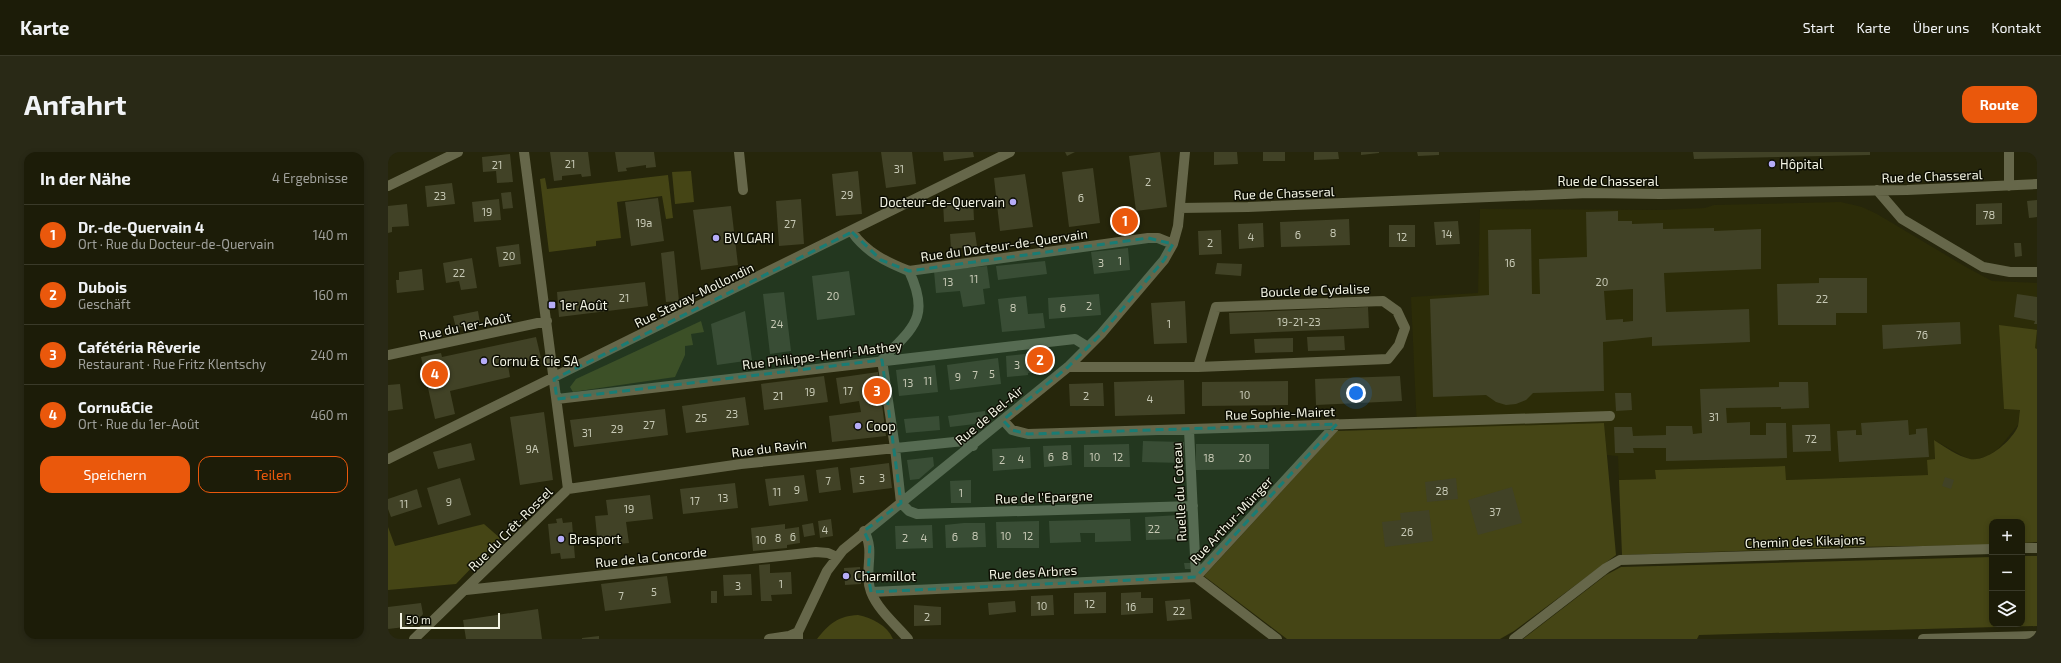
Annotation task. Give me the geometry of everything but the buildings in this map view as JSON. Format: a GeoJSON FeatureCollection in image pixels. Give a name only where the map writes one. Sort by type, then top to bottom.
{"type":"FeatureCollection","features":[{"type":"Feature","properties":{"kind":"street"},"geometry":{"type":"LineString","coordinates":[[388,186],[458,152]]}},
{"type":"Feature","properties":{"kind":"street","name":"Rue du Crêt-Rossel"},"geometry":{"type":"LineString","coordinates":[[414,639],[568,489],[524,152]]}},
{"type":"Feature","properties":{"kind":"street"},"geometry":{"type":"LineString","coordinates":[[739,152],[743,190]]}},
{"type":"Feature","properties":{"kind":"street","name":"Rue Stavay-Mollondin"},"geometry":{"type":"LineString","coordinates":[[388,459],[852,232],[1010,152]]}},
{"type":"Feature","properties":{"kind":"street","name":"Rue de Bel-Air"},"geometry":{"type":"LineString","coordinates":[[798,636],[827,571],[837,557],[864,531],[973,446],[1068,367],[1088,347],[1164,260],[1173,244],[1178,226],[1185,152]]}},
{"type":"Feature","properties":{"kind":"street"},"geometry":{"type":"LineString","coordinates":[[2009,152],[2009,186]]}},
{"type":"Feature","properties":{"kind":"street","name":"Rue de Chasseral"},"geometry":{"type":"LineString","coordinates":[[1180,208],[1248,207],[1588,193],[1660,194],[1877,190],[2037,184]]}},
{"type":"Feature","properties":{"kind":"street"},"geometry":{"type":"LineString","coordinates":[[1877,190],[1902,219],[1982,267],[2010,272],[2037,272]]}},
{"type":"Feature","properties":{"kind":"street","name":"Rue du Docteur-de-Quervain"},"geometry":{"type":"LineString","coordinates":[[852,232],[857,240],[881,260],[909,271],[1148,238],[1158,238],[1173,244]]}},
{"type":"Feature","properties":{"kind":"street"},"geometry":{"type":"LineString","coordinates":[[901,503],[895,448],[882,360],[910,330],[918,316],[919,302],[917,289],[909,271]]}},
{"type":"Feature","properties":{"kind":"street","name":"Boucle de Cydalise"},"geometry":{"type":"LineString","coordinates":[[1068,367],[1198,367],[1388,359],[1399,345],[1405,328],[1397,311],[1383,301],[1216,307],[1198,367]]}},
{"type":"Feature","properties":{"kind":"street","name":"Rue du 1er-Août"},"geometry":{"type":"LineString","coordinates":[[388,355],[547,322]]}},
{"type":"Feature","properties":{"kind":"street","name":"Rue Philippe-Henri-Mathey"},"geometry":{"type":"LineString","coordinates":[[557,399],[758,377],[882,360],[1074,339],[1088,347]]}},
{"type":"Feature","properties":{"kind":"street","name":"Rue Sophie-Mairet"},"geometry":{"type":"LineString","coordinates":[[1003,420],[1012,430],[1028,434],[1610,416]]}},
{"type":"Feature","properties":{"kind":"street","name":"Rue Arthur-Münger"},"geometry":{"type":"LineString","coordinates":[[1277,639],[1196,577],[1337,424]]}},
{"type":"Feature","properties":{"kind":"street","name":"Ruelle du Coteau"},"geometry":{"type":"LineString","coordinates":[[1189,430],[1196,577]]}},
{"type":"Feature","properties":{"kind":"street","name":"Rue du Ravin"},"geometry":{"type":"LineString","coordinates":[[568,489],[741,464],[964,441],[973,446]]}},
{"type":"Feature","properties":{"kind":"street","name":"Rue de l'Epargne"},"geometry":{"type":"LineString","coordinates":[[901,503],[909,511],[917,514],[1193,506]]}},
{"type":"Feature","properties":{"kind":"street"},"geometry":{"type":"LineString","coordinates":[[864,531],[870,544],[868,575],[870,592],[908,639]]}},
{"type":"Feature","properties":{"kind":"street"},"geometry":{"type":"LineString","coordinates":[[2025,548],[2037,548]]}},
{"type":"Feature","properties":{"kind":"street","name":"Chemin des Kikajons"},"geometry":{"type":"LineString","coordinates":[[1514,639],[1606,568],[1620,560],[1989,549]]}},
{"type":"Feature","properties":{"kind":"street","name":"Rue de la Concorde"},"geometry":{"type":"LineString","coordinates":[[466,590],[816,552],[828,552],[837,557]]}},
{"type":"Feature","properties":{"kind":"street","name":"Rue des Arbres"},"geometry":{"type":"LineString","coordinates":[[870,592],[1196,577]]}},
{"type":"Feature","properties":{"kind":"street"},"geometry":{"type":"LineString","coordinates":[[769,639],[798,636]]}},
{"type":"Feature","properties":{"kind":"street"},"geometry":{"type":"LineString","coordinates":[[1923,639],[2037,636]]}},
{"type":"Feature","properties":{"kind":"highlighted area"},"geometry":{"type":"Polygon","coordinates":[[[852,232],[881,260],[909,271],[1148,238],[1173,244],[1164,260],[1101,334],[1068,367],[1003,420],[1012,430],[1028,434],[1337,424],[1196,577],[871,592],[868,575],[870,544],[864,531],[901,503],[882,360],[557,399],[554,379],[852,232]]]}},
{"type":"Feature","properties":{"kind":"shaded area"},"geometry":{"type":"Polygon","coordinates":[[[691,171],[694,202],[675,204],[672,172],[691,171]]]}},
{"type":"Feature","properties":{"kind":"shaded area"},"geometry":{"type":"Polygon","coordinates":[[[668,175],[673,218],[666,219],[662,196],[617,202],[621,238],[596,241],[596,246],[549,252],[540,179],[545,178],[547,189],[668,175]]]}},
{"type":"Feature","properties":{"kind":"shaded area"},"geometry":{"type":"Polygon","coordinates":[[[1841,202],[1862,207],[1877,214],[1992,281],[2037,283],[2037,349],[2035,348],[2004,409],[2020,410],[2018,425],[1999,448],[1988,456],[1977,459],[1968,459],[1934,440],[1935,460],[1928,475],[1785,480],[1785,466],[1656,470],[1656,479],[1619,480],[1618,456],[1607,455],[1604,423],[1417,430],[1411,297],[1478,293],[1480,209],[1662,210],[1705,208],[1714,205],[1841,202]]]}},
{"type":"Feature","properties":{"kind":"shaded area"},"geometry":{"type":"Polygon","coordinates":[[[701,321],[704,332],[691,334],[693,345],[685,346],[685,355],[675,377],[573,392],[570,387],[576,379],[701,321]]]}},
{"type":"Feature","properties":{"kind":"shaded area"},"geometry":{"type":"Polygon","coordinates":[[[1999,325],[2037,330],[2035,348],[2037,349],[2037,542],[2025,543],[2025,519],[1989,519],[1989,545],[1851,547],[1622,555],[1619,480],[1656,479],[1655,470],[1785,466],[1786,480],[1928,475],[1927,460],[1935,459],[1934,440],[1956,454],[1970,459],[1977,459],[1991,454],[2005,444],[2018,426],[2020,410],[2004,409],[1999,325]]]}},
{"type":"Feature","properties":{"kind":"shaded area"},"geometry":{"type":"Polygon","coordinates":[[[1604,423],[1616,555],[1514,631],[1500,639],[1287,639],[1204,576],[1337,431],[1604,423]]]}},
{"type":"Feature","properties":{"kind":"shaded area"},"geometry":{"type":"Polygon","coordinates":[[[484,524],[500,538],[456,584],[388,590],[388,527],[395,546],[484,524]]]}},
{"type":"Feature","properties":{"kind":"shaded area"},"geometry":{"type":"Polygon","coordinates":[[[2025,556],[2037,556],[2037,626],[2025,626],[2025,556]]]}},
{"type":"Feature","properties":{"kind":"shaded area"},"geometry":{"type":"Polygon","coordinates":[[[1989,557],[1989,627],[1999,627],[1699,635],[1697,639],[1523,639],[1606,575],[1621,567],[1989,557]]]}},
{"type":"Feature","properties":{"kind":"shaded area"},"geometry":{"type":"Polygon","coordinates":[[[858,615],[869,618],[883,626],[893,639],[817,639],[830,625],[839,619],[858,615]]]}},
{"type":"Feature","properties":{"kind":"place","name":"Hôpital"},"geometry":{"type":"Point","coordinates":[1772,164]}},
{"type":"Feature","properties":{"kind":"place","name":"Docteur-de-Quervain"},"geometry":{"type":"Point","coordinates":[1013,202]}},
{"type":"Feature","properties":{"kind":"place","name":"Dr.-de-Quervain 4"},"geometry":{"type":"Point","coordinates":[1125,221]}},
{"type":"Feature","properties":{"kind":"place","name":"BVLGARI"},"geometry":{"type":"Point","coordinates":[716,238]}},
{"type":"Feature","properties":{"kind":"place","name":"1er Août"},"geometry":{"type":"Point","coordinates":[552,305]}},
{"type":"Feature","properties":{"kind":"place","name":"Dubois"},"geometry":{"type":"Point","coordinates":[1040,360]}},
{"type":"Feature","properties":{"kind":"place","name":"Cornu & Cie SA"},"geometry":{"type":"Point","coordinates":[484,361]}},
{"type":"Feature","properties":{"kind":"place","name":"Cornu&Cie"},"geometry":{"type":"Point","coordinates":[435,374]}},
{"type":"Feature","properties":{"kind":"place","name":"Cafétéria Rêverie"},"geometry":{"type":"Point","coordinates":[877,391]}},
{"type":"Feature","properties":{"kind":"place","name":"Coop"},"geometry":{"type":"Point","coordinates":[858,426]}},
{"type":"Feature","properties":{"kind":"place","name":"Brasport"},"geometry":{"type":"Point","coordinates":[561,539]}},
{"type":"Feature","properties":{"kind":"place","name":"Charmillot"},"geometry":{"type":"Point","coordinates":[846,576]}}]}
